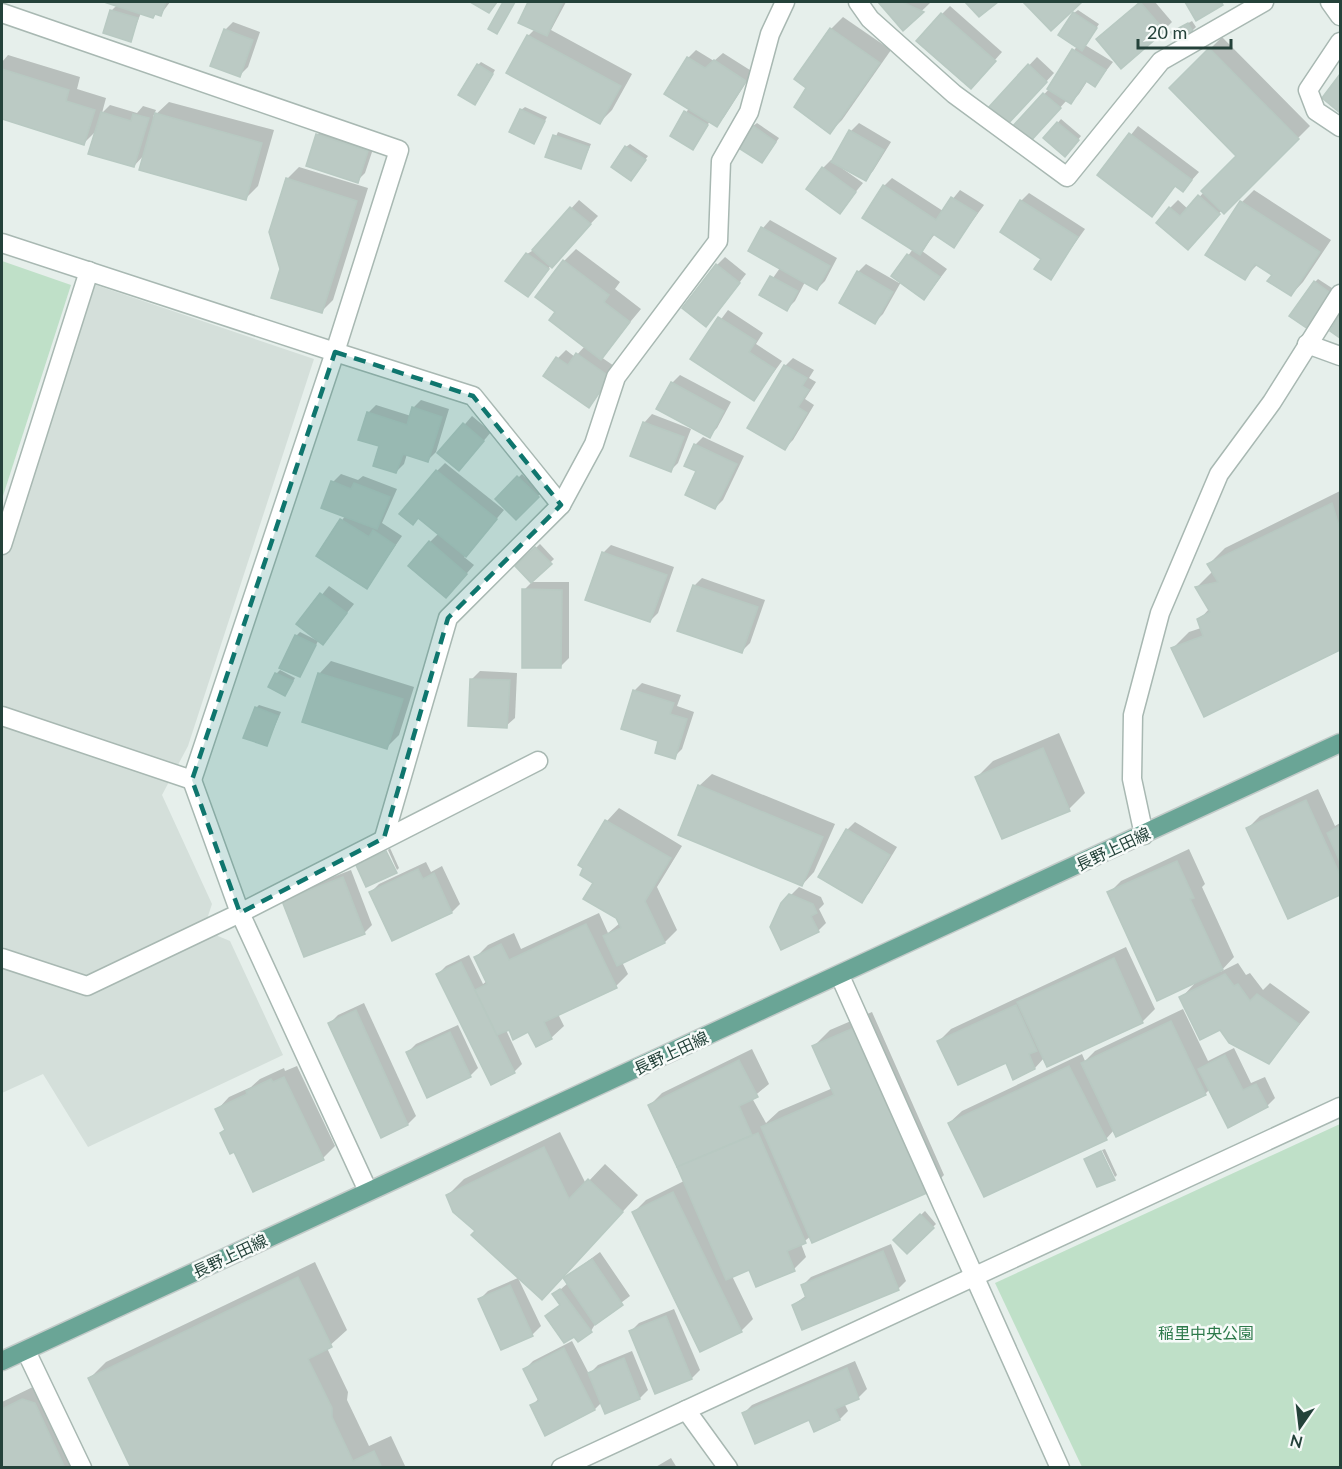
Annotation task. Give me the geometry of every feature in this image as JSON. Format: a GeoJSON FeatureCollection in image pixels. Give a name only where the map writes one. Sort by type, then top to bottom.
{"type":"FeatureCollection","features":[{"type":"Feature","properties":{"kind":"main road","name":"長野上田線"},"geometry":{"type":"LineString","coordinates":[[2,1361],[1341,743]]}},
{"type":"Feature","properties":{"kind":"street"},"geometry":{"type":"LineString","coordinates":[[384,838],[448,618],[561,505],[594,444],[616,377],[718,241],[721,161],[749,112],[770,34],[785,2]]}},
{"type":"Feature","properties":{"kind":"street"},"geometry":{"type":"LineString","coordinates":[[858,2],[870,19],[954,94],[1067,177],[1161,61],[1264,2]]}},
{"type":"Feature","properties":{"kind":"street"},"geometry":{"type":"LineString","coordinates":[[1330,2],[1341,16]]}},
{"type":"Feature","properties":{"kind":"street"},"geometry":{"type":"LineString","coordinates":[[2,13],[399,150],[336,352],[192,780],[240,913],[369,1191]]}},
{"type":"Feature","properties":{"kind":"street"},"geometry":{"type":"LineString","coordinates":[[1341,42],[1308,90],[1316,111],[1341,127]]}},
{"type":"Feature","properties":{"kind":"street"},"geometry":{"type":"LineString","coordinates":[[2,243],[473,396],[561,505]]}},
{"type":"Feature","properties":{"kind":"street"},"geometry":{"type":"LineString","coordinates":[[2,545],[89,271]]}},
{"type":"Feature","properties":{"kind":"street"},"geometry":{"type":"LineString","coordinates":[[1144,835],[1132,779],[1133,715],[1160,614],[1219,474],[1272,402],[1341,294]]}},
{"type":"Feature","properties":{"kind":"street"},"geometry":{"type":"LineString","coordinates":[[1307,344],[1341,356]]}},
{"type":"Feature","properties":{"kind":"street"},"geometry":{"type":"LineString","coordinates":[[2,716],[192,780]]}},
{"type":"Feature","properties":{"kind":"street"},"geometry":{"type":"LineString","coordinates":[[2,958],[87,986],[240,913],[538,761]]}},
{"type":"Feature","properties":{"kind":"street"},"geometry":{"type":"LineString","coordinates":[[840,976],[976,1274],[1060,1467]]}},
{"type":"Feature","properties":{"kind":"street"},"geometry":{"type":"LineString","coordinates":[[561,1467],[1341,1107]]}},
{"type":"Feature","properties":{"kind":"street"},"geometry":{"type":"LineString","coordinates":[[26,1351],[82,1467]]}},
{"type":"Feature","properties":{"kind":"street"},"geometry":{"type":"LineString","coordinates":[[686,1410],[728,1467]]}},
{"type":"Feature","properties":{"kind":"highlighted area"},"geometry":{"type":"Polygon","coordinates":[[[335,352],[473,396],[561,505],[448,618],[384,838],[240,913],[192,780],[335,352]]]}},
{"type":"Feature","properties":{"kind":"shaded area"},"geometry":{"type":"Polygon","coordinates":[[[90,283],[314,359],[188,746],[162,795],[212,904],[208,916],[218,936],[230,941],[283,1055],[88,1147],[43,1074],[2,1093],[2,558],[90,283]]]}},
{"type":"Feature","properties":{"kind":"green space"},"geometry":{"type":"Polygon","coordinates":[[[2,261],[71,285],[2,499],[2,261]]]}},
{"type":"Feature","properties":{"kind":"green space","name":"稲里中央公園"},"geometry":{"type":"Polygon","coordinates":[[[1340,1124],[1340,1467],[1082,1467],[995,1283],[1340,1124]]]}},
{"type":"Feature","properties":{"kind":"building"},"geometry":{"type":"Polygon","coordinates":[[[104,2],[166,2],[161,16],[155,14],[153,18],[104,2]]]}},
{"type":"Feature","properties":{"kind":"building"},"geometry":{"type":"Polygon","coordinates":[[[470,2],[497,2],[489,13],[470,2]]]}},
{"type":"Feature","properties":{"kind":"building"},"geometry":{"type":"Polygon","coordinates":[[[503,2],[515,2],[497,34],[488,29],[503,2]]]}},
{"type":"Feature","properties":{"kind":"building"},"geometry":{"type":"Polygon","coordinates":[[[528,2],[563,2],[547,36],[518,23],[528,2]]]}},
{"type":"Feature","properties":{"kind":"building"},"geometry":{"type":"Polygon","coordinates":[[[878,2],[902,2],[924,12],[903,31],[878,2]]]}},
{"type":"Feature","properties":{"kind":"building"},"geometry":{"type":"Polygon","coordinates":[[[965,2],[998,2],[979,17],[965,2]]]}},
{"type":"Feature","properties":{"kind":"building"},"geometry":{"type":"Polygon","coordinates":[[[1023,2],[1082,2],[1051,31],[1023,2]]]}},
{"type":"Feature","properties":{"kind":"building"},"geometry":{"type":"Polygon","coordinates":[[[1140,2],[1165,31],[1121,69],[1096,39],[1140,2]]]}},
{"type":"Feature","properties":{"kind":"building"},"geometry":{"type":"Polygon","coordinates":[[[1185,2],[1221,2],[1223,5],[1196,21],[1185,2]]]}},
{"type":"Feature","properties":{"kind":"building"},"geometry":{"type":"Polygon","coordinates":[[[110,10],[138,18],[131,42],[103,33],[110,10]]]}},
{"type":"Feature","properties":{"kind":"building"},"geometry":{"type":"Polygon","coordinates":[[[1073,12],[1097,28],[1082,51],[1058,35],[1073,12]]]}},
{"type":"Feature","properties":{"kind":"building"},"geometry":{"type":"Polygon","coordinates":[[[941,13],[996,61],[971,89],[916,41],[941,13]]]}},
{"type":"Feature","properties":{"kind":"building"},"geometry":{"type":"Polygon","coordinates":[[[1188,23],[1193,32],[1175,41],[1171,32],[1188,23]]]}},
{"type":"Feature","properties":{"kind":"building"},"geometry":{"type":"Polygon","coordinates":[[[830,28],[880,63],[830,134],[794,107],[806,88],[794,79],[830,28]]]}},
{"type":"Feature","properties":{"kind":"building"},"geometry":{"type":"Polygon","coordinates":[[[224,29],[253,40],[240,77],[210,66],[224,29]]]}},
{"type":"Feature","properties":{"kind":"building"},"geometry":{"type":"Polygon","coordinates":[[[527,35],[621,86],[600,124],[506,73],[527,35]]]}},
{"type":"Feature","properties":{"kind":"building"},"geometry":{"type":"Polygon","coordinates":[[[1209,48],[1299,139],[1224,214],[1201,191],[1236,156],[1169,88],[1209,48]]]}},
{"type":"Feature","properties":{"kind":"building"},"geometry":{"type":"Polygon","coordinates":[[[1072,49],[1106,70],[1095,87],[1086,81],[1071,104],[1047,89],[1072,49]]]}},
{"type":"Feature","properties":{"kind":"building"},"geometry":{"type":"Polygon","coordinates":[[[687,57],[705,68],[714,60],[746,81],[717,127],[664,94],[687,57]]]}},
{"type":"Feature","properties":{"kind":"building"},"geometry":{"type":"Polygon","coordinates":[[[477,64],[493,74],[475,105],[458,95],[477,64]]]}},
{"type":"Feature","properties":{"kind":"building"},"geometry":{"type":"Polygon","coordinates":[[[1028,64],[1047,82],[1007,125],[988,108],[1028,64]]]}},
{"type":"Feature","properties":{"kind":"building"},"geometry":{"type":"Polygon","coordinates":[[[2,69],[69,90],[66,101],[95,110],[84,145],[2,119],[2,69]]]}},
{"type":"Feature","properties":{"kind":"building"},"geometry":{"type":"Polygon","coordinates":[[[1340,74],[1340,113],[1322,98],[1340,74]]]}},
{"type":"Feature","properties":{"kind":"building"},"geometry":{"type":"Polygon","coordinates":[[[1043,93],[1061,108],[1029,143],[1011,128],[1043,93]]]}},
{"type":"Feature","properties":{"kind":"building"},"geometry":{"type":"Polygon","coordinates":[[[520,109],[545,121],[534,144],[509,132],[520,109]]]}},
{"type":"Feature","properties":{"kind":"building"},"geometry":{"type":"Polygon","coordinates":[[[684,111],[708,125],[693,150],[670,136],[684,111]]]}},
{"type":"Feature","properties":{"kind":"building"},"geometry":{"type":"Polygon","coordinates":[[[101,112],[131,121],[133,114],[149,118],[134,167],[88,154],[101,112]]]}},
{"type":"Feature","properties":{"kind":"building"},"geometry":{"type":"Polygon","coordinates":[[[155,113],[262,143],[246,200],[139,170],[155,113]]]}},
{"type":"Feature","properties":{"kind":"building"},"geometry":{"type":"Polygon","coordinates":[[[1057,122],[1079,140],[1065,157],[1043,138],[1057,122]]]}},
{"type":"Feature","properties":{"kind":"building"},"geometry":{"type":"Polygon","coordinates":[[[752,125],[776,142],[762,163],[737,147],[752,125]]]}},
{"type":"Feature","properties":{"kind":"building"},"geometry":{"type":"Polygon","coordinates":[[[849,130],[884,150],[866,181],[831,162],[849,130]]]}},
{"type":"Feature","properties":{"kind":"building"},"geometry":{"type":"Polygon","coordinates":[[[1129,133],[1192,180],[1183,192],[1175,186],[1152,217],[1097,175],[1129,133]]]}},
{"type":"Feature","properties":{"kind":"building"},"geometry":{"type":"Polygon","coordinates":[[[316,134],[368,151],[358,183],[306,166],[316,134]]]}},
{"type":"Feature","properties":{"kind":"building"},"geometry":{"type":"Polygon","coordinates":[[[553,135],[589,147],[581,169],[545,157],[553,135]]]}},
{"type":"Feature","properties":{"kind":"building"},"geometry":{"type":"Polygon","coordinates":[[[625,146],[646,160],[631,181],[611,167],[625,146]]]}},
{"type":"Feature","properties":{"kind":"building"},"geometry":{"type":"Polygon","coordinates":[[[822,167],[856,192],[840,214],[806,189],[822,167]]]}},
{"type":"Feature","properties":{"kind":"building"},"geometry":{"type":"Polygon","coordinates":[[[286,178],[357,201],[322,313],[271,298],[280,269],[269,232],[286,178]]]}},
{"type":"Feature","properties":{"kind":"building"},"geometry":{"type":"Polygon","coordinates":[[[883,185],[936,220],[951,197],[977,213],[954,248],[933,234],[920,255],[862,218],[883,185]]]}},
{"type":"Feature","properties":{"kind":"building"},"geometry":{"type":"Polygon","coordinates":[[[1198,195],[1220,214],[1188,250],[1156,223],[1169,207],[1180,216],[1198,195]]]}},
{"type":"Feature","properties":{"kind":"building"},"geometry":{"type":"Polygon","coordinates":[[[1020,200],[1078,237],[1051,280],[1034,269],[1041,259],[1000,232],[1020,200]]]}},
{"type":"Feature","properties":{"kind":"building"},"geometry":{"type":"Polygon","coordinates":[[[1240,201],[1320,252],[1291,296],[1267,281],[1272,275],[1255,264],[1245,280],[1205,255],[1240,201]]]}},
{"type":"Feature","properties":{"kind":"building"},"geometry":{"type":"Polygon","coordinates":[[[570,207],[591,224],[552,268],[532,250],[570,207]]]}},
{"type":"Feature","properties":{"kind":"building"},"geometry":{"type":"Polygon","coordinates":[[[761,227],[830,266],[817,290],[748,251],[761,227]]]}},
{"type":"Feature","properties":{"kind":"building"},"geometry":{"type":"Polygon","coordinates":[[[526,253],[549,269],[528,297],[505,281],[526,253]]]}},
{"type":"Feature","properties":{"kind":"building"},"geometry":{"type":"Polygon","coordinates":[[[907,254],[940,277],[924,300],[891,276],[907,254]]]}},
{"type":"Feature","properties":{"kind":"building"},"geometry":{"type":"Polygon","coordinates":[[[563,260],[609,295],[604,302],[630,322],[601,360],[549,320],[555,312],[535,297],[563,260]]]}},
{"type":"Feature","properties":{"kind":"building"},"geometry":{"type":"Polygon","coordinates":[[[716,264],[740,283],[706,327],[682,308],[716,264]]]}},
{"type":"Feature","properties":{"kind":"building"},"geometry":{"type":"Polygon","coordinates":[[[857,271],[893,292],[875,324],[839,303],[857,271]]]}},
{"type":"Feature","properties":{"kind":"building"},"geometry":{"type":"Polygon","coordinates":[[[770,276],[798,291],[787,311],[759,295],[770,276]]]}},
{"type":"Feature","properties":{"kind":"building"},"geometry":{"type":"Polygon","coordinates":[[[1314,281],[1333,295],[1308,329],[1289,316],[1314,281]]]}},
{"type":"Feature","properties":{"kind":"building"},"geometry":{"type":"Polygon","coordinates":[[[1340,314],[1340,338],[1330,331],[1340,314]]]}},
{"type":"Feature","properties":{"kind":"building"},"geometry":{"type":"Polygon","coordinates":[[[718,317],[756,341],[749,352],[775,369],[754,401],[690,359],[718,317]]]}},
{"type":"Feature","properties":{"kind":"building"},"geometry":{"type":"Polygon","coordinates":[[[576,353],[610,377],[589,408],[543,376],[556,357],[568,365],[576,353]]]}},
{"type":"Feature","properties":{"kind":"building"},"geometry":{"type":"Polygon","coordinates":[[[784,365],[807,378],[802,386],[809,390],[798,407],[807,413],[785,450],[747,428],[784,365]]]}},
{"type":"Feature","properties":{"kind":"building"},"geometry":{"type":"Polygon","coordinates":[[[671,382],[724,411],[710,438],[656,409],[671,382]]]}},
{"type":"Feature","properties":{"kind":"building"},"geometry":{"type":"Polygon","coordinates":[[[412,407],[442,417],[428,462],[403,454],[396,473],[373,466],[379,446],[358,440],[367,412],[407,425],[412,407]]]}},
{"type":"Feature","properties":{"kind":"building"},"geometry":{"type":"Polygon","coordinates":[[[643,422],[684,437],[671,472],[630,456],[643,422]]]}},
{"type":"Feature","properties":{"kind":"building"},"geometry":{"type":"Polygon","coordinates":[[[463,423],[484,441],[459,471],[437,453],[463,423]]]}},
{"type":"Feature","properties":{"kind":"building"},"geometry":{"type":"Polygon","coordinates":[[[694,444],[737,464],[715,509],[685,495],[696,471],[684,466],[694,444]]]}},
{"type":"Feature","properties":{"kind":"building"},"geometry":{"type":"Polygon","coordinates":[[[436,470],[497,519],[466,557],[418,518],[413,525],[399,514],[436,470]]]}},
{"type":"Feature","properties":{"kind":"building"},"geometry":{"type":"Polygon","coordinates":[[[517,476],[539,497],[516,520],[495,499],[517,476]]]}},
{"type":"Feature","properties":{"kind":"building"},"geometry":{"type":"Polygon","coordinates":[[[331,481],[351,489],[354,483],[390,497],[377,529],[321,508],[331,481]]]}},
{"type":"Feature","properties":{"kind":"building"},"geometry":{"type":"Polygon","coordinates":[[[1332,503],[1340,529],[1340,650],[1204,717],[1171,648],[1203,636],[1197,619],[1210,612],[1195,587],[1218,582],[1207,564],[1332,503]]]}},
{"type":"Feature","properties":{"kind":"building"},"geometry":{"type":"Polygon","coordinates":[[[340,519],[369,537],[373,530],[395,545],[367,589],[316,556],[340,519]]]}},
{"type":"Feature","properties":{"kind":"building"},"geometry":{"type":"Polygon","coordinates":[[[429,541],[467,574],[446,598],[408,566],[429,541]]]}},
{"type":"Feature","properties":{"kind":"building"},"geometry":{"type":"Polygon","coordinates":[[[535,547],[552,564],[531,583],[515,566],[535,547]]]}},
{"type":"Feature","properties":{"kind":"building"},"geometry":{"type":"Polygon","coordinates":[[[602,552],[667,575],[650,622],[585,600],[602,552]]]}},
{"type":"Feature","properties":{"kind":"building"},"geometry":{"type":"Polygon","coordinates":[[[693,585],[758,607],[742,653],[677,631],[693,585]]]}},
{"type":"Feature","properties":{"kind":"building"},"geometry":{"type":"Polygon","coordinates":[[[522,589],[562,590],[561,668],[522,668],[522,589]]]}},
{"type":"Feature","properties":{"kind":"building"},"geometry":{"type":"Polygon","coordinates":[[[320,593],[347,613],[323,645],[296,624],[320,593]]]}},
{"type":"Feature","properties":{"kind":"building"},"geometry":{"type":"Polygon","coordinates":[[[295,635],[316,645],[300,677],[279,668],[295,635]]]}},
{"type":"Feature","properties":{"kind":"building"},"geometry":{"type":"Polygon","coordinates":[[[275,673],[293,681],[285,696],[268,687],[275,673]]]}},
{"type":"Feature","properties":{"kind":"building"},"geometry":{"type":"Polygon","coordinates":[[[318,673],[403,699],[387,749],[302,722],[318,673]]]}},
{"type":"Feature","properties":{"kind":"building"},"geometry":{"type":"Polygon","coordinates":[[[470,679],[510,680],[507,728],[468,726],[470,679]]]}},
{"type":"Feature","properties":{"kind":"building"},"geometry":{"type":"Polygon","coordinates":[[[633,690],[674,703],[670,714],[687,719],[675,759],[655,753],[658,741],[621,729],[633,690]]]}},
{"type":"Feature","properties":{"kind":"building"},"geometry":{"type":"Polygon","coordinates":[[[255,707],[278,716],[267,746],[243,738],[255,707]]]}},
{"type":"Feature","properties":{"kind":"building"},"geometry":{"type":"Polygon","coordinates":[[[1043,748],[1070,811],[1002,839],[975,777],[1043,748]]]}},
{"type":"Feature","properties":{"kind":"building"},"geometry":{"type":"Polygon","coordinates":[[[698,785],[823,837],[802,886],[678,835],[698,785]]]}},
{"type":"Feature","properties":{"kind":"building"},"geometry":{"type":"Polygon","coordinates":[[[1306,800],[1340,875],[1340,895],[1288,919],[1246,828],[1306,800]]]}},
{"type":"Feature","properties":{"kind":"building"},"geometry":{"type":"Polygon","coordinates":[[[605,820],[671,858],[645,901],[665,943],[617,966],[603,936],[621,928],[616,918],[583,899],[593,883],[580,875],[583,868],[578,865],[605,820]]]}},
{"type":"Feature","properties":{"kind":"building"},"geometry":{"type":"Polygon","coordinates":[[[1340,826],[1340,862],[1327,833],[1340,826]]]}},
{"type":"Feature","properties":{"kind":"building"},"geometry":{"type":"Polygon","coordinates":[[[846,829],[890,855],[862,903],[818,877],[846,829]]]}},
{"type":"Feature","properties":{"kind":"building"},"geometry":{"type":"Polygon","coordinates":[[[386,851],[397,873],[366,887],[356,865],[386,851]]]}},
{"type":"Feature","properties":{"kind":"building"},"geometry":{"type":"Polygon","coordinates":[[[1177,861],[1194,898],[1190,899],[1223,970],[1157,1001],[1107,892],[1177,861]]]}},
{"type":"Feature","properties":{"kind":"building"},"geometry":{"type":"Polygon","coordinates":[[[418,869],[423,879],[434,873],[452,913],[392,941],[369,892],[418,869]]]}},
{"type":"Feature","properties":{"kind":"building"},"geometry":{"type":"Polygon","coordinates":[[[343,877],[365,934],[304,957],[282,901],[343,877]]]}},
{"type":"Feature","properties":{"kind":"building"},"geometry":{"type":"Polygon","coordinates":[[[789,894],[813,904],[817,913],[811,916],[819,932],[781,950],[770,927],[781,903],[789,894]]]}},
{"type":"Feature","properties":{"kind":"building"},"geometry":{"type":"Polygon","coordinates":[[[586,924],[617,988],[544,1022],[552,1039],[536,1047],[528,1032],[513,1040],[509,1030],[497,1035],[475,990],[487,984],[474,957],[501,944],[509,960],[586,924]]]}},
{"type":"Feature","properties":{"kind":"building"},"geometry":{"type":"Polygon","coordinates":[[[1114,958],[1143,1023],[1047,1067],[1017,1002],[1114,958]]]}},
{"type":"Feature","properties":{"kind":"building"},"geometry":{"type":"Polygon","coordinates":[[[461,962],[515,1073],[491,1085],[436,974],[461,962]]]}},
{"type":"Feature","properties":{"kind":"building"},"geometry":{"type":"Polygon","coordinates":[[[1225,974],[1234,986],[1238,984],[1250,1001],[1257,994],[1299,1024],[1269,1064],[1229,1043],[1220,1030],[1200,1040],[1179,997],[1225,974]]]}},
{"type":"Feature","properties":{"kind":"building"},"geometry":{"type":"Polygon","coordinates":[[[1016,1005],[1037,1051],[1029,1054],[1035,1069],[1013,1080],[1006,1063],[958,1085],[937,1041],[1016,1005]]]}},
{"type":"Feature","properties":{"kind":"building"},"geometry":{"type":"Polygon","coordinates":[[[356,1010],[408,1125],[381,1138],[328,1023],[356,1010]]]}},
{"type":"Feature","properties":{"kind":"building"},"geometry":{"type":"Polygon","coordinates":[[[1171,1021],[1206,1095],[1116,1137],[1081,1063],[1171,1021]]]}},
{"type":"Feature","properties":{"kind":"building"},"geometry":{"type":"Polygon","coordinates":[[[856,1027],[929,1192],[812,1243],[761,1127],[834,1095],[812,1046],[856,1027]]]}},
{"type":"Feature","properties":{"kind":"building"},"geometry":{"type":"Polygon","coordinates":[[[450,1032],[471,1077],[427,1098],[406,1052],[450,1032]]]}},
{"type":"Feature","properties":{"kind":"building"},"geometry":{"type":"Polygon","coordinates":[[[1225,1055],[1243,1090],[1256,1084],[1268,1107],[1228,1128],[1198,1069],[1225,1055]]]}},
{"type":"Feature","properties":{"kind":"building"},"geometry":{"type":"Polygon","coordinates":[[[739,1060],[758,1097],[739,1106],[752,1135],[677,1167],[648,1105],[739,1060]]]}},
{"type":"Feature","properties":{"kind":"building"},"geometry":{"type":"Polygon","coordinates":[[[1069,1066],[1107,1140],[984,1197],[948,1123],[1069,1066]]]}},
{"type":"Feature","properties":{"kind":"building"},"geometry":{"type":"Polygon","coordinates":[[[284,1077],[324,1160],[253,1192],[234,1152],[230,1154],[220,1133],[225,1130],[215,1109],[247,1094],[246,1091],[271,1079],[273,1082],[284,1077]]]}},
{"type":"Feature","properties":{"kind":"building"},"geometry":{"type":"Polygon","coordinates":[[[758,1133],[806,1243],[787,1251],[795,1271],[756,1287],[749,1270],[726,1280],[677,1167],[758,1133]]]}},
{"type":"Feature","properties":{"kind":"building"},"geometry":{"type":"Polygon","coordinates":[[[544,1147],[569,1199],[588,1179],[623,1212],[542,1300],[471,1235],[475,1231],[453,1212],[446,1195],[544,1147]]]}},
{"type":"Feature","properties":{"kind":"building"},"geometry":{"type":"Polygon","coordinates":[[[1101,1151],[1115,1180],[1097,1187],[1084,1159],[1101,1151]]]}},
{"type":"Feature","properties":{"kind":"building"},"geometry":{"type":"Polygon","coordinates":[[[673,1192],[742,1332],[700,1352],[632,1212],[673,1192]]]}},
{"type":"Feature","properties":{"kind":"building"},"geometry":{"type":"Polygon","coordinates":[[[920,1214],[934,1228],[907,1254],[893,1240],[920,1214]]]}},
{"type":"Feature","properties":{"kind":"building"},"geometry":{"type":"Polygon","coordinates":[[[883,1251],[899,1290],[802,1330],[792,1305],[806,1298],[801,1285],[883,1251]]]}},
{"type":"Feature","properties":{"kind":"building"},"geometry":{"type":"Polygon","coordinates":[[[592,1259],[623,1305],[595,1325],[563,1278],[592,1259]]]}},
{"type":"Feature","properties":{"kind":"building"},"geometry":{"type":"Polygon","coordinates":[[[298,1277],[332,1347],[308,1359],[332,1408],[332,1417],[353,1461],[374,1451],[382,1468],[131,1468],[88,1378],[298,1277]]]}},
{"type":"Feature","properties":{"kind":"building"},"geometry":{"type":"Polygon","coordinates":[[[510,1285],[533,1336],[501,1350],[478,1299],[510,1285]]]}},
{"type":"Feature","properties":{"kind":"building"},"geometry":{"type":"Polygon","coordinates":[[[560,1289],[592,1332],[578,1342],[574,1337],[564,1343],[545,1316],[560,1305],[552,1294],[560,1289]]]}},
{"type":"Feature","properties":{"kind":"building"},"geometry":{"type":"Polygon","coordinates":[[[666,1316],[692,1379],[655,1394],[629,1331],[666,1316]]]}},
{"type":"Feature","properties":{"kind":"building"},"geometry":{"type":"Polygon","coordinates":[[[564,1348],[595,1410],[545,1436],[530,1405],[539,1401],[523,1369],[564,1348]]]}},
{"type":"Feature","properties":{"kind":"building"},"geometry":{"type":"Polygon","coordinates":[[[624,1358],[640,1399],[605,1414],[588,1373],[624,1358]]]}},
{"type":"Feature","properties":{"kind":"building"},"geometry":{"type":"Polygon","coordinates":[[[847,1368],[859,1399],[835,1409],[840,1420],[814,1432],[809,1420],[755,1444],[742,1413],[847,1368]]]}},
{"type":"Feature","properties":{"kind":"building"},"geometry":{"type":"Polygon","coordinates":[[[22,1399],[35,1403],[65,1468],[2,1468],[2,1409],[22,1399]]]}}]}
